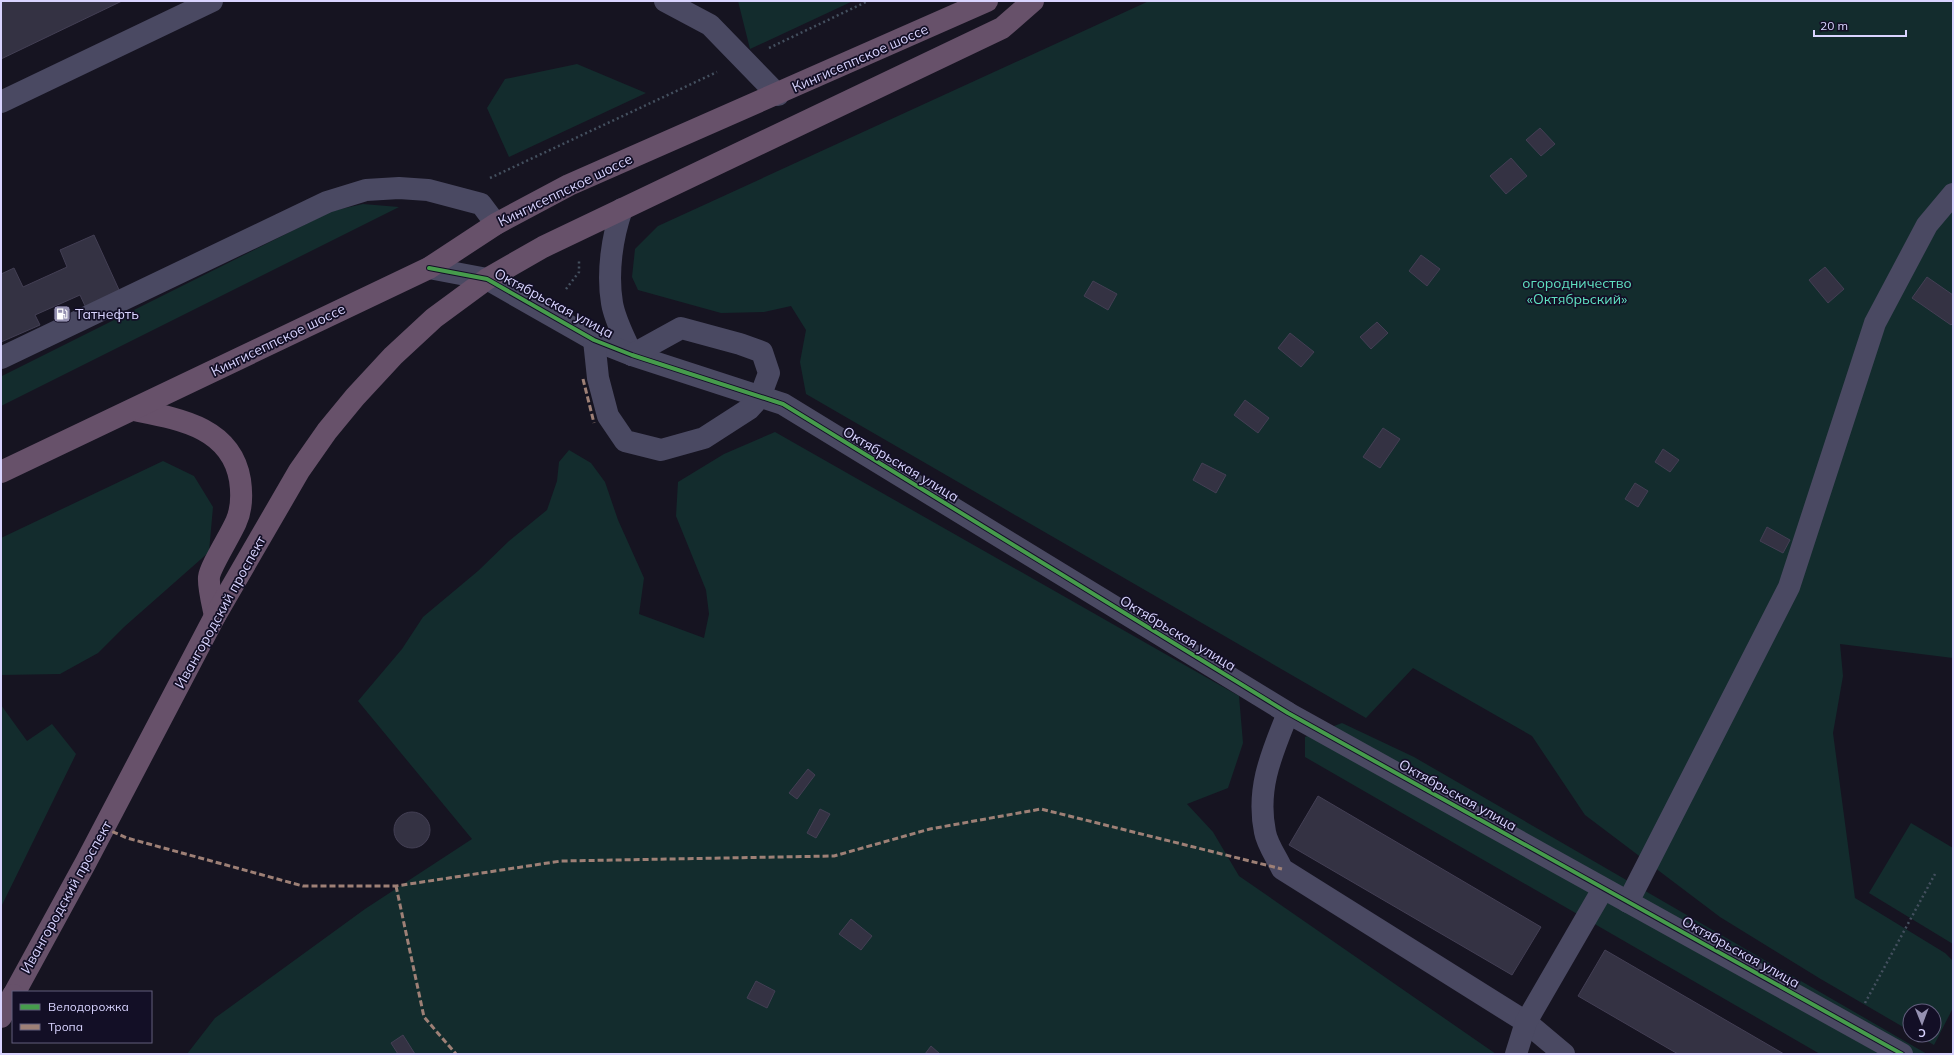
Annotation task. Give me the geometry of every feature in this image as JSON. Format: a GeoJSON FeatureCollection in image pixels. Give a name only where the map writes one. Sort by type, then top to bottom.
{"type":"FeatureCollection","features":[{"type":"Feature","properties":{"kind":"highway","name":"Кингисеппское шоссе"},"geometry":{"type":"LineString","coordinates":[[1,472],[134,410],[429,268],[496,224],[553,193],[615,164],[778,95],[988,1]]}},
{"type":"Feature","properties":{"kind":"highway"},"geometry":{"type":"LineString","coordinates":[[487,279],[543,247],[1002,28],[1033,1]]}},
{"type":"Feature","properties":{"kind":"highway","name":"Ивангородский проспект"},"geometry":{"type":"LineString","coordinates":[[15,991],[86,862],[215,616],[299,471],[341,414],[393,356],[434,318],[487,279]]}},
{"type":"Feature","properties":{"kind":"highway"},"geometry":{"type":"LineString","coordinates":[[134,410],[180,420],[204,430],[225,445],[238,468],[242,495],[237,521],[209,576],[215,616]]}},
{"type":"Feature","properties":{"kind":"highway"},"geometry":{"type":"LineString","coordinates":[[1,1017],[12,997]]}},
{"type":"Feature","properties":{"kind":"street"},"geometry":{"type":"LineString","coordinates":[[1,102],[212,1]]}},
{"type":"Feature","properties":{"kind":"street"},"geometry":{"type":"LineString","coordinates":[[665,1],[710,25],[778,95]]}},
{"type":"Feature","properties":{"kind":"street"},"geometry":{"type":"LineString","coordinates":[[1,358],[327,202],[366,190],[399,188],[428,190],[449,195],[481,204],[496,224]]}},
{"type":"Feature","properties":{"kind":"street"},"geometry":{"type":"LineString","coordinates":[[1628,902],[1789,587],[1875,323],[1927,225],[1953,194]]}},
{"type":"Feature","properties":{"kind":"street","name":"Октябрьская улица"},"geometry":{"type":"LineString","coordinates":[[622,209],[615,228],[611,273],[612,303],[618,325],[632,355]]}},
{"type":"Feature","properties":{"kind":"street","name":"Октябрьская улица"},"geometry":{"type":"LineString","coordinates":[[429,268],[487,279],[594,340],[632,355],[783,404],[1288,713],[1902,1054]]}},
{"type":"Feature","properties":{"kind":"street"},"geometry":{"type":"LineString","coordinates":[[594,340],[598,378],[608,416],[625,440],[661,450],[704,438],[749,409],[760,397],[769,373],[762,352],[740,344],[682,328],[632,355]]}},
{"type":"Feature","properties":{"kind":"street"},"geometry":{"type":"LineString","coordinates":[[1288,713],[1267,763],[1262,797],[1265,833],[1282,868],[1526,1022],[1564,1054]]}},
{"type":"Feature","properties":{"kind":"street"},"geometry":{"type":"LineString","coordinates":[[1516,1054],[1526,1022],[1604,889]]}},
{"type":"Feature","properties":{"kind":"path"},"geometry":{"type":"LineString","coordinates":[[487,179],[868,1]]}},
{"type":"Feature","properties":{"kind":"path"},"geometry":{"type":"LineString","coordinates":[[566,289],[579,272],[580,258]]}},
{"type":"Feature","properties":{"kind":"path"},"geometry":{"type":"LineString","coordinates":[[1853,1027],[1935,874]]}},
{"type":"Feature","properties":{"kind":"green space"},"geometry":{"type":"Polygon","coordinates":[[[738,1],[853,1],[750,49],[738,1]]]}},
{"type":"Feature","properties":{"kind":"green space","name":"огородничество «Октябрьский»"},"geometry":{"type":"Polygon","coordinates":[[[1149,1],[1953,1],[1953,658],[1840,644],[1843,676],[1833,733],[1855,898],[1945,953],[1953,961],[1953,1008],[1942,1029],[1942,1003],[1902,1003],[1902,1026],[1819,978],[1720,917],[1585,815],[1532,736],[1413,668],[1366,718],[806,394],[800,362],[806,330],[791,306],[764,312],[721,313],[638,290],[632,277],[635,249],[658,226],[1149,1]]]}},
{"type":"Feature","properties":{"kind":"green space"},"geometry":{"type":"Polygon","coordinates":[[[577,64],[646,93],[509,157],[487,108],[505,79],[577,64]]]}},
{"type":"Feature","properties":{"kind":"green space"},"geometry":{"type":"Polygon","coordinates":[[[363,204],[399,207],[1,406],[2,376],[332,211],[363,204]]]}},
{"type":"Feature","properties":{"kind":"green space"},"geometry":{"type":"Polygon","coordinates":[[[775,432],[1239,696],[1243,743],[1228,788],[1187,804],[1213,832],[1239,876],[1496,1054],[187,1054],[215,1018],[365,909],[472,839],[358,701],[402,649],[423,617],[478,571],[509,541],[547,510],[557,481],[559,462],[569,450],[591,463],[605,482],[618,520],[644,578],[639,614],[704,638],[709,614],[706,590],[676,516],[678,482],[724,454],[775,432]]]}},
{"type":"Feature","properties":{"kind":"green space"},"geometry":{"type":"Polygon","coordinates":[[[163,461],[194,476],[213,507],[209,552],[124,627],[98,653],[60,674],[1,675],[1,538],[163,461]]]}},
{"type":"Feature","properties":{"kind":"green space"},"geometry":{"type":"Polygon","coordinates":[[[1,705],[27,741],[52,724],[76,754],[1,907],[1,705]]]}},
{"type":"Feature","properties":{"kind":"green space"},"geometry":{"type":"Polygon","coordinates":[[[1342,723],[1414,757],[1902,1040],[1902,1043],[1908,1043],[1927,1054],[1820,1054],[1305,757],[1305,737],[1342,723]]]}},
{"type":"Feature","properties":{"kind":"green space"},"geometry":{"type":"Polygon","coordinates":[[[1911,823],[1953,848],[1953,944],[1869,893],[1911,823]]]}},
{"type":"Feature","properties":{"kind":"building"},"geometry":{"type":"Polygon","coordinates":[[[1,1],[122,1],[1,59],[1,1]]]}},
{"type":"Feature","properties":{"kind":"building"},"geometry":{"type":"Polygon","coordinates":[[[1540,128],[1555,144],[1541,156],[1526,140],[1540,128]]]}},
{"type":"Feature","properties":{"kind":"building"},"geometry":{"type":"Polygon","coordinates":[[[1511,158],[1527,176],[1506,194],[1490,176],[1511,158]]]}},
{"type":"Feature","properties":{"kind":"building"},"geometry":{"type":"Polygon","coordinates":[[[94,235],[120,292],[86,308],[80,295],[35,315],[40,325],[1,342],[1,274],[14,268],[23,287],[67,267],[60,250],[94,235]]]}},
{"type":"Feature","properties":{"kind":"building"},"geometry":{"type":"Polygon","coordinates":[[[1421,255],[1440,269],[1427,286],[1409,271],[1421,255]]]}},
{"type":"Feature","properties":{"kind":"building"},"geometry":{"type":"Polygon","coordinates":[[[1825,267],[1844,289],[1828,303],[1809,280],[1825,267]]]}},
{"type":"Feature","properties":{"kind":"building"},"geometry":{"type":"Polygon","coordinates":[[[1927,277],[1953,295],[1953,323],[1951,325],[1912,298],[1927,277]]]}},
{"type":"Feature","properties":{"kind":"building"},"geometry":{"type":"Polygon","coordinates":[[[1093,281],[1117,294],[1108,310],[1084,296],[1093,281]]]}},
{"type":"Feature","properties":{"kind":"building"},"geometry":{"type":"Polygon","coordinates":[[[1377,322],[1388,333],[1371,349],[1360,337],[1377,322]]]}},
{"type":"Feature","properties":{"kind":"building"},"geometry":{"type":"Polygon","coordinates":[[[1290,333],[1314,352],[1301,367],[1278,348],[1290,333]]]}},
{"type":"Feature","properties":{"kind":"building"},"geometry":{"type":"Polygon","coordinates":[[[1245,400],[1269,418],[1258,433],[1234,415],[1245,400]]]}},
{"type":"Feature","properties":{"kind":"building"},"geometry":{"type":"Polygon","coordinates":[[[1383,428],[1400,439],[1380,468],[1363,457],[1383,428]]]}},
{"type":"Feature","properties":{"kind":"building"},"geometry":{"type":"Polygon","coordinates":[[[1663,449],[1679,460],[1670,472],[1655,462],[1663,449]]]}},
{"type":"Feature","properties":{"kind":"building"},"geometry":{"type":"Polygon","coordinates":[[[1202,463],[1226,475],[1216,493],[1193,480],[1202,463]]]}},
{"type":"Feature","properties":{"kind":"building"},"geometry":{"type":"Polygon","coordinates":[[[1635,483],[1648,491],[1638,507],[1625,499],[1635,483]]]}},
{"type":"Feature","properties":{"kind":"building"},"geometry":{"type":"Polygon","coordinates":[[[1767,527],[1790,540],[1783,553],[1760,541],[1767,527]]]}},
{"type":"Feature","properties":{"kind":"building"},"geometry":{"type":"Polygon","coordinates":[[[808,769],[815,775],[797,799],[789,793],[808,769]]]}},
{"type":"Feature","properties":{"kind":"building"},"geometry":{"type":"Polygon","coordinates":[[[1318,796],[1541,927],[1512,975],[1289,845],[1318,796]]]}},
{"type":"Feature","properties":{"kind":"building"},"geometry":{"type":"Polygon","coordinates":[[[820,809],[830,814],[816,838],[807,833],[820,809]]]}},
{"type":"Feature","properties":{"kind":"building"},"geometry":{"type":"Polygon","coordinates":[[[416,812],[425,817],[429,823],[429,837],[425,843],[416,848],[408,848],[399,843],[395,837],[394,826],[399,817],[405,813],[416,812]]]}},
{"type":"Feature","properties":{"kind":"building"},"geometry":{"type":"Polygon","coordinates":[[[851,919],[872,936],[861,950],[839,934],[851,919]]]}},
{"type":"Feature","properties":{"kind":"building"},"geometry":{"type":"Polygon","coordinates":[[[1605,950],[1784,1054],[1678,1054],[1578,996],[1605,950]]]}},
{"type":"Feature","properties":{"kind":"building"},"geometry":{"type":"Polygon","coordinates":[[[756,981],[775,991],[767,1008],[747,998],[756,981]]]}},
{"type":"Feature","properties":{"kind":"building"},"geometry":{"type":"Polygon","coordinates":[[[403,1035],[415,1054],[398,1054],[391,1043],[403,1035]]]}},
{"type":"Feature","properties":{"kind":"building"},"geometry":{"type":"Polygon","coordinates":[[[931,1046],[940,1054],[925,1054],[931,1046]]]}},
{"type":"Feature","properties":{"kind":"marked path"},"geometry":{"type":"LineString","coordinates":[[583,379],[594,423]]}},
{"type":"Feature","properties":{"kind":"marked path"},"geometry":{"type":"LineString","coordinates":[[104,828],[127,838],[303,886],[396,886],[561,861],[834,856],[930,829],[1041,809],[1282,869]]}},
{"type":"Feature","properties":{"kind":"marked path"},"geometry":{"type":"LineString","coordinates":[[396,886],[424,1017],[456,1054]]}},
{"type":"Feature","properties":{"kind":"cycle path"},"geometry":{"type":"LineString","coordinates":[[429,268],[487,279],[594,340],[632,355],[783,404],[1288,713],[1902,1054]]}},
{"type":"Feature","properties":{"kind":"place","name":"Татнефть"},"geometry":{"type":"Point","coordinates":[62,314]}}]}
